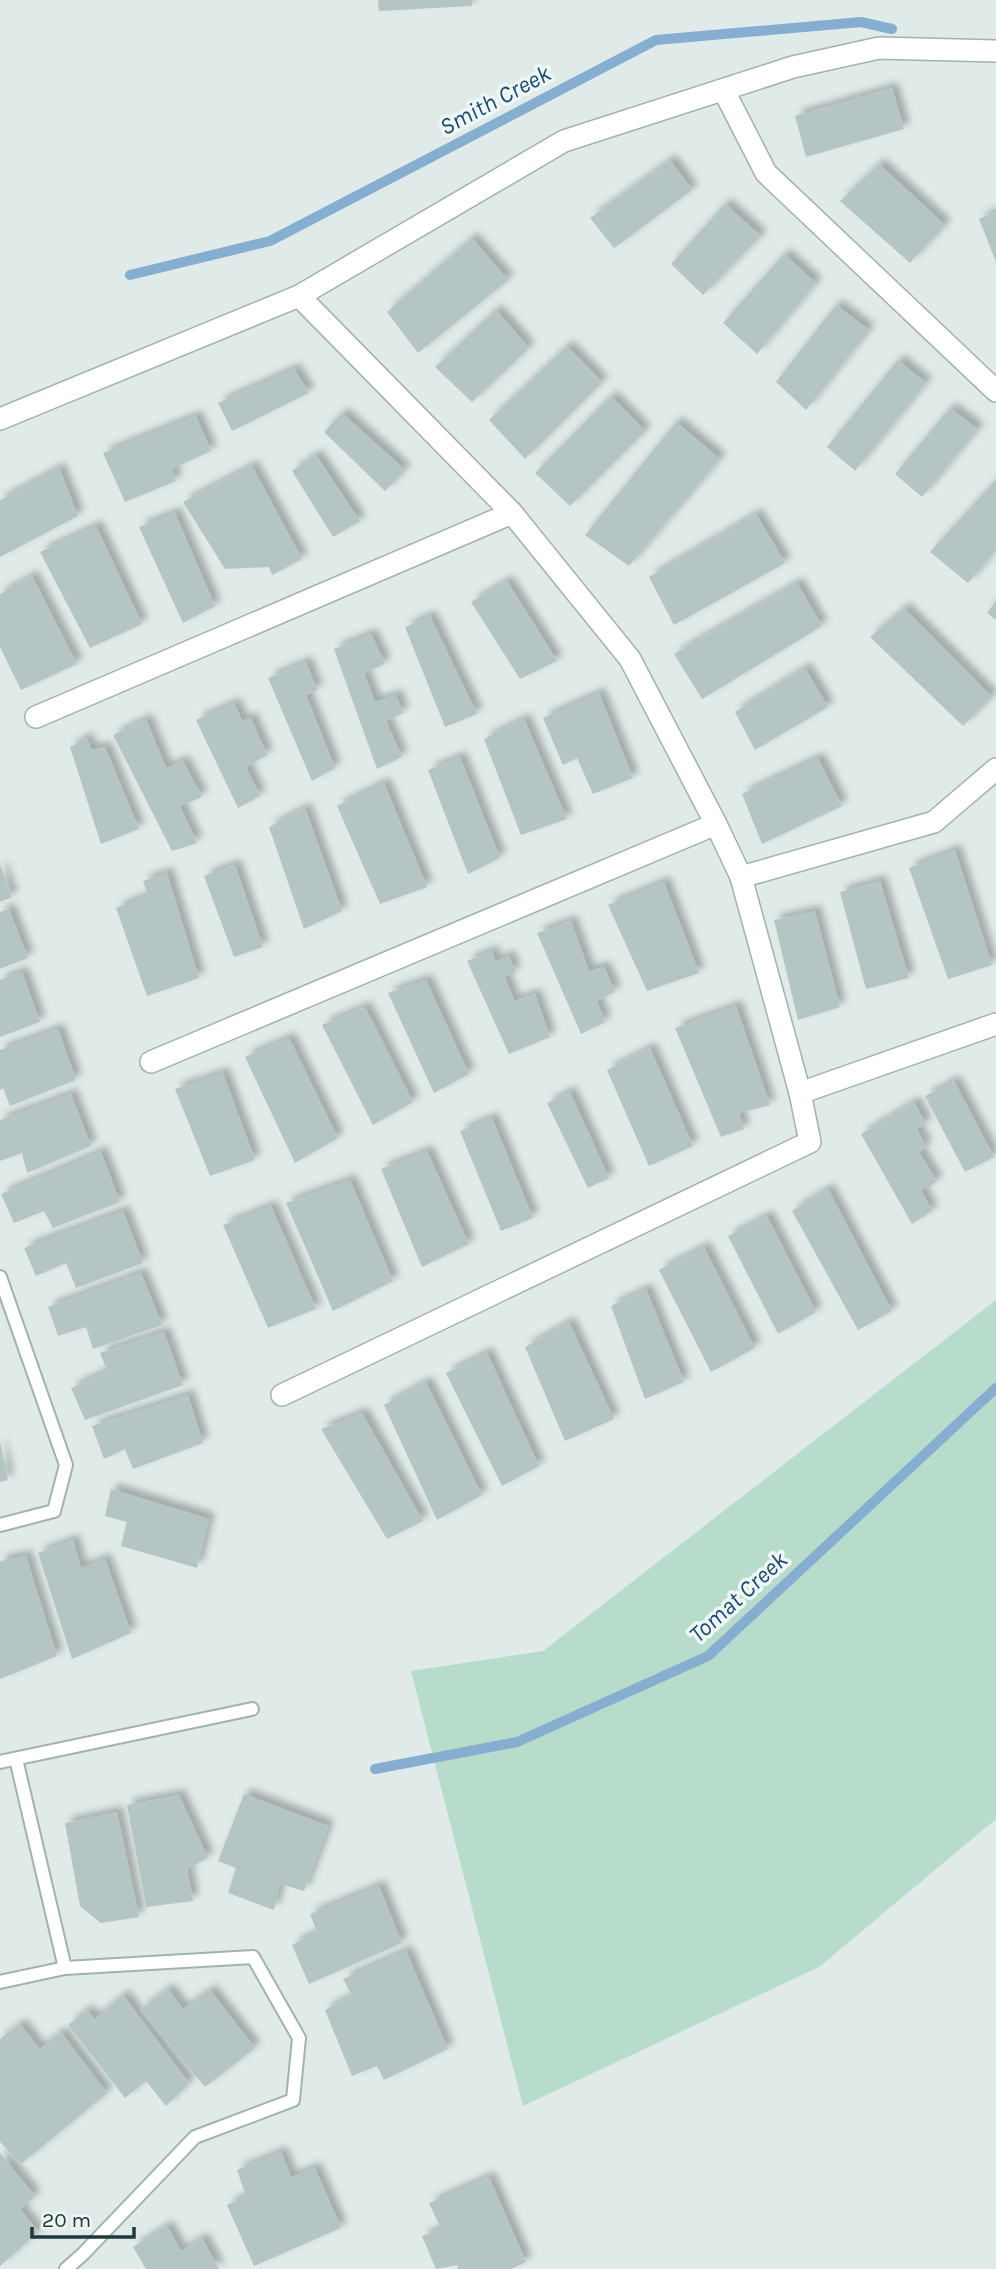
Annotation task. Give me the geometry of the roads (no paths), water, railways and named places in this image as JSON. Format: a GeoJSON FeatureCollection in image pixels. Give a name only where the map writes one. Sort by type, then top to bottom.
{"type":"FeatureCollection","features":[{"type":"Feature","properties":{"kind":"street"},"geometry":{"type":"LineString","coordinates":[[0,419],[299,296],[564,142],[793,67],[879,48],[996,51]]}},
{"type":"Feature","properties":{"kind":"street"},"geometry":{"type":"LineString","coordinates":[[724,91],[766,173],[996,391]]}},
{"type":"Feature","properties":{"kind":"street"},"geometry":{"type":"LineString","coordinates":[[282,1395],[810,1142],[800,1093],[741,877],[630,659],[512,513],[299,296]]}},
{"type":"Feature","properties":{"kind":"street"},"geometry":{"type":"LineString","coordinates":[[36,717],[512,513]]}},
{"type":"Feature","properties":{"kind":"street"},"geometry":{"type":"LineString","coordinates":[[741,877],[934,822],[996,769]]}},
{"type":"Feature","properties":{"kind":"street"},"geometry":{"type":"LineString","coordinates":[[151,1062],[716,824]]}},
{"type":"Feature","properties":{"kind":"street"},"geometry":{"type":"LineString","coordinates":[[800,1093],[996,1024]]}},
{"type":"Feature","properties":{"kind":"lane"},"geometry":{"type":"LineString","coordinates":[[0,1277],[66,1465],[54,1511],[0,1525]]}},
{"type":"Feature","properties":{"kind":"lane"},"geometry":{"type":"LineString","coordinates":[[0,1762],[252,1709]]}},
{"type":"Feature","properties":{"kind":"lane"},"geometry":{"type":"LineString","coordinates":[[16,1759],[65,1968]]}},
{"type":"Feature","properties":{"kind":"lane"},"geometry":{"type":"LineString","coordinates":[[0,1982],[65,1968],[253,1957],[299,2038],[293,2100],[195,2137],[66,2269]]}},
{"type":"Feature","properties":{"kind":"waterway","name":"Smith Creek"},"geometry":{"type":"LineString","coordinates":[[130,275],[270,241],[656,40],[861,22],[892,29]]}},
{"type":"Feature","properties":{"kind":"waterway","name":"Tomat Creek"},"geometry":{"type":"LineString","coordinates":[[375,1769],[517,1742],[708,1656],[996,1388]]}}]}
